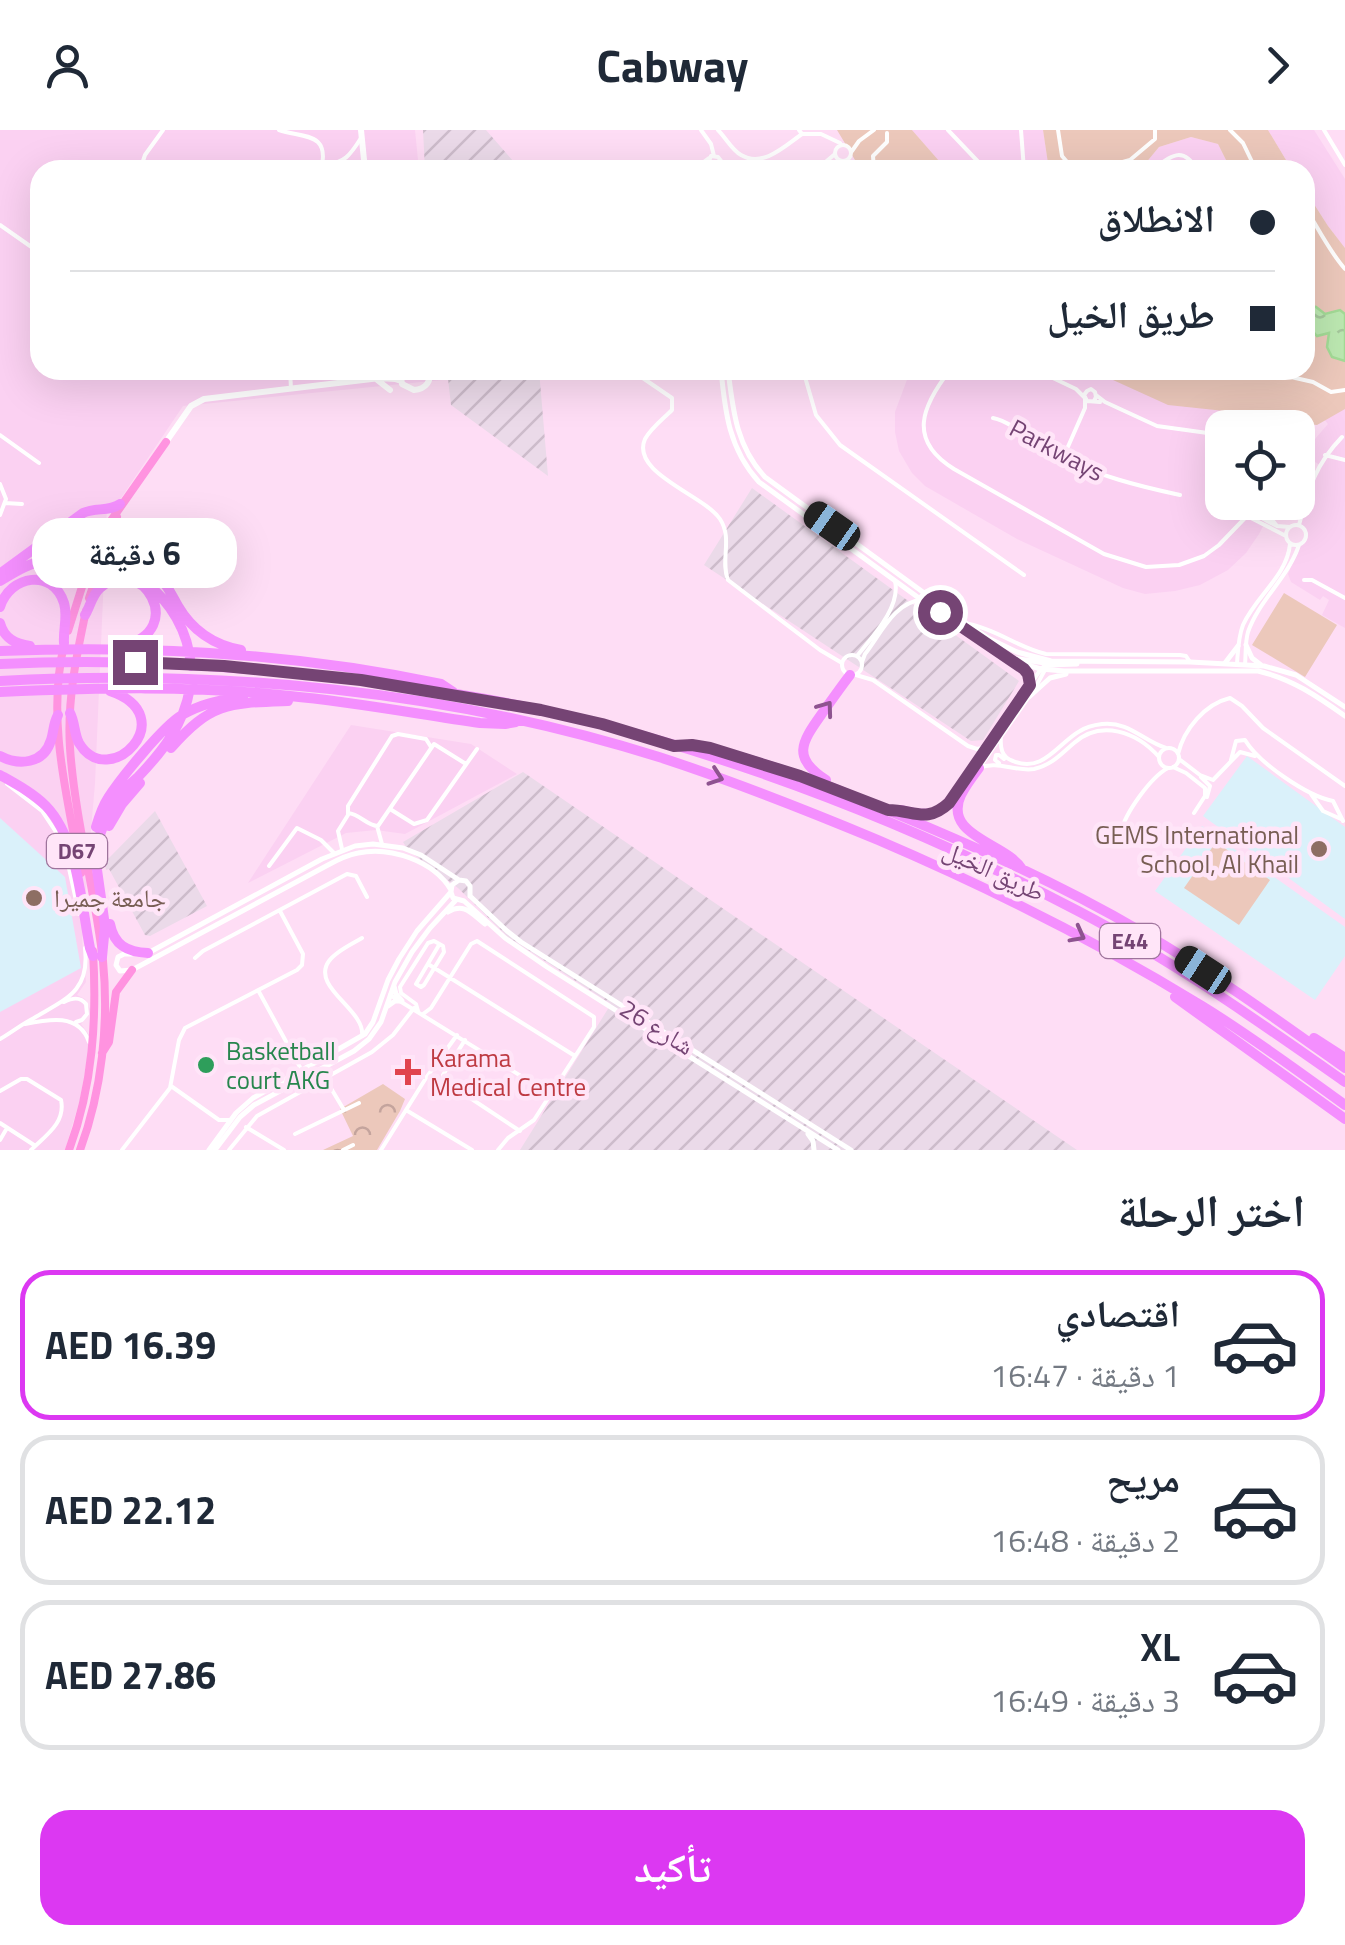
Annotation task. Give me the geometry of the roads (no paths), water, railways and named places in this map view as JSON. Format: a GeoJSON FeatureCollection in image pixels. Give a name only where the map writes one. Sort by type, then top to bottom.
{"type":"FeatureCollection","features":[{"type":"Feature","properties":{"kind":"highway"},"geometry":{"type":"LineString","coordinates":[[0,577],[83,513],[120,504]]}},
{"type":"Feature","properties":{"kind":"highway"},"geometry":{"type":"LineString","coordinates":[[111,533],[116,549],[157,574],[187,619],[215,642],[233,649],[320,662]]}},
{"type":"Feature","properties":{"kind":"highway"},"geometry":{"type":"LineString","coordinates":[[0,577],[41,561],[80,557],[117,567],[144,581],[174,611],[182,626],[191,666],[188,702],[182,719],[168,742],[112,806],[94,852]]}},
{"type":"Feature","properties":{"kind":"highway"},"geometry":{"type":"LineString","coordinates":[[0,608],[13,586],[39,580],[52,586],[62,597],[68,622],[64,643]]}},
{"type":"Feature","properties":{"kind":"highway"},"geometry":{"type":"LineString","coordinates":[[85,616],[97,591],[115,580],[139,583],[153,598],[156,617],[145,636],[130,644],[102,649]]}},
{"type":"Feature","properties":{"kind":"highway"},"geometry":{"type":"LineString","coordinates":[[0,622],[14,642],[46,649]]}},
{"type":"Feature","properties":{"kind":"highway"},"geometry":{"type":"LineString","coordinates":[[0,651],[102,649],[320,662],[441,684],[454,694]]}},
{"type":"Feature","properties":{"kind":"highway","name":"طريق الخيل"},"geometry":{"type":"LineString","coordinates":[[0,664],[190,664],[361,680],[573,717],[674,746],[866,813],[1078,912],[1232,1003],[1345,1082]]}},
{"type":"Feature","properties":{"kind":"highway"},"geometry":{"type":"LineString","coordinates":[[843,792],[808,767],[802,746],[853,675]]}},
{"type":"Feature","properties":{"kind":"highway","name":"طريق الخيل"},"geometry":{"type":"LineString","coordinates":[[0,680],[135,676],[242,681],[376,695],[519,720],[658,757],[813,813],[1017,902],[1169,986],[1345,1104]]}},
{"type":"Feature","properties":{"kind":"highway"},"geometry":{"type":"LineString","coordinates":[[0,756],[14,762],[32,760],[45,752],[54,722],[64,714],[84,749],[98,758],[118,758],[135,746],[142,729],[137,709],[122,695],[105,689]]}},
{"type":"Feature","properties":{"kind":"highway"},"geometry":{"type":"LineString","coordinates":[[0,692],[105,689],[289,695],[480,722],[505,724],[519,720]]}},
{"type":"Feature","properties":{"kind":"highway"},"geometry":{"type":"LineString","coordinates":[[0,700],[38,690]]}},
{"type":"Feature","properties":{"kind":"highway"},"geometry":{"type":"LineString","coordinates":[[98,956],[105,926],[94,852],[98,822],[109,796],[174,720],[218,701],[289,695]]}},
{"type":"Feature","properties":{"kind":"highway"},"geometry":{"type":"LineString","coordinates":[[105,836],[128,797],[187,729],[207,713],[242,703],[318,699]]}},
{"type":"Feature","properties":{"kind":"highway"},"geometry":{"type":"LineString","coordinates":[[674,746],[710,748],[800,776],[1023,870],[1141,931],[1345,1068]]}},
{"type":"Feature","properties":{"kind":"highway"},"geometry":{"type":"LineString","coordinates":[[888,810],[920,815],[938,812],[977,766]]}},
{"type":"Feature","properties":{"kind":"highway"},"geometry":{"type":"LineString","coordinates":[[977,766],[960,797],[961,820],[969,832],[1014,858],[1023,870]]}},
{"type":"Feature","properties":{"kind":"highway"},"geometry":{"type":"LineString","coordinates":[[0,777],[40,801],[63,831],[90,948],[98,956]]}},
{"type":"Feature","properties":{"kind":"highway"},"geometry":{"type":"LineString","coordinates":[[135,780],[110,817],[101,866],[112,934],[123,948],[148,952]]}},
{"type":"Feature","properties":{"kind":"highway"},"geometry":{"type":"LineString","coordinates":[[1169,986],[1180,1000],[1345,1121]]}},
{"type":"Feature","properties":{"kind":"highway"},"geometry":{"type":"LineString","coordinates":[[1253,1003],[1267,1007],[1345,1058]]}},
{"type":"Feature","properties":{"kind":"main road"},"geometry":{"type":"LineString","coordinates":[[362,133],[364,160]]}},
{"type":"Feature","properties":{"kind":"main road"},"geometry":{"type":"LineString","coordinates":[[111,533],[125,500],[198,400],[368,380]]}},
{"type":"Feature","properties":{"kind":"main road"},"geometry":{"type":"LineString","coordinates":[[379,380],[390,390]]}},
{"type":"Feature","properties":{"kind":"main road"},"geometry":{"type":"LineString","coordinates":[[396,380],[419,390],[428,380]]}},
{"type":"Feature","properties":{"kind":"main road"},"geometry":{"type":"LineString","coordinates":[[68,622],[96,546],[120,504],[166,442]]}},
{"type":"Feature","properties":{"kind":"main road","name":"D67"},"geometry":{"type":"LineString","coordinates":[[64,714],[85,616],[111,533]]}},
{"type":"Feature","properties":{"kind":"main road","name":"D67"},"geometry":{"type":"LineString","coordinates":[[64,643],[59,672],[65,747],[77,804],[105,1008],[102,1054],[80,1150]]}},
{"type":"Feature","properties":{"kind":"main road","name":"D67"},"geometry":{"type":"LineString","coordinates":[[69,1150],[92,1060],[98,956]]}},
{"type":"Feature","properties":{"kind":"main road"},"geometry":{"type":"LineString","coordinates":[[102,1054],[109,1042],[116,992],[132,970]]}},
{"type":"Feature","properties":{"kind":"street"},"geometry":{"type":"LineString","coordinates":[[144,160],[163,130]]}},
{"type":"Feature","properties":{"kind":"street"},"geometry":{"type":"LineString","coordinates":[[278,130],[305,134],[315,140],[322,160]]}},
{"type":"Feature","properties":{"kind":"street"},"geometry":{"type":"LineString","coordinates":[[700,130],[710,141],[713,160]]}},
{"type":"Feature","properties":{"kind":"street"},"geometry":{"type":"LineString","coordinates":[[718,130],[742,156],[758,159],[772,155],[800,132],[831,138],[852,152]]}},
{"type":"Feature","properties":{"kind":"street"},"geometry":{"type":"LineString","coordinates":[[725,138],[734,130]]}},
{"type":"Feature","properties":{"kind":"street"},"geometry":{"type":"LineString","coordinates":[[847,160],[859,142],[874,130]]}},
{"type":"Feature","properties":{"kind":"street"},"geometry":{"type":"LineString","coordinates":[[948,130],[976,160]]}},
{"type":"Feature","properties":{"kind":"street"},"geometry":{"type":"LineString","coordinates":[[1021,130],[1023,160]]}},
{"type":"Feature","properties":{"kind":"street"},"geometry":{"type":"LineString","coordinates":[[1058,130],[1065,160]]}},
{"type":"Feature","properties":{"kind":"street"},"geometry":{"type":"LineString","coordinates":[[1130,160],[1155,138],[1155,130]]}},
{"type":"Feature","properties":{"kind":"street"},"geometry":{"type":"LineString","coordinates":[[1230,130],[1243,143],[1251,160]]}},
{"type":"Feature","properties":{"kind":"street"},"geometry":{"type":"LineString","coordinates":[[1324,130],[1345,165]]}},
{"type":"Feature","properties":{"kind":"street"},"geometry":{"type":"LineString","coordinates":[[342,160],[362,133]]}},
{"type":"Feature","properties":{"kind":"street"},"geometry":{"type":"LineString","coordinates":[[873,160],[887,142],[887,133]]}},
{"type":"Feature","properties":{"kind":"street"},"geometry":{"type":"LineString","coordinates":[[831,138],[844,160]]}},
{"type":"Feature","properties":{"kind":"street"},"geometry":{"type":"LineString","coordinates":[[827,160],[845,145],[859,142]]}},
{"type":"Feature","properties":{"kind":"street"},"geometry":{"type":"LineString","coordinates":[[1166,160],[1180,155],[1191,160]]}},
{"type":"Feature","properties":{"kind":"street"},"geometry":{"type":"LineString","coordinates":[[348,157],[364,160]]}},
{"type":"Feature","properties":{"kind":"street"},"geometry":{"type":"LineString","coordinates":[[707,160],[711,157],[720,160]]}},
{"type":"Feature","properties":{"kind":"street"},"geometry":{"type":"LineString","coordinates":[[1315,222],[1331,253],[1345,269]]}},
{"type":"Feature","properties":{"kind":"street"},"geometry":{"type":"LineString","coordinates":[[0,225],[30,246]]}},
{"type":"Feature","properties":{"kind":"street"},"geometry":{"type":"LineString","coordinates":[[291,380],[291,388]]}},
{"type":"Feature","properties":{"kind":"street"},"geometry":{"type":"LineString","coordinates":[[647,380],[673,400],[672,410],[644,442],[644,458],[718,516],[728,540],[724,568],[730,584],[842,663]]}},
{"type":"Feature","properties":{"kind":"street"},"geometry":{"type":"LineString","coordinates":[[725,380],[729,429],[753,475],[772,493],[895,581],[1026,670],[1030,685]]}},
{"type":"Feature","properties":{"kind":"street"},"geometry":{"type":"LineString","coordinates":[[726,380],[737,430],[760,472],[1002,646],[1044,665],[1088,661],[1190,662],[1241,667],[1301,686],[1345,716]]}},
{"type":"Feature","properties":{"kind":"street"},"geometry":{"type":"LineString","coordinates":[[805,380],[813,411],[840,445],[1024,575]]}},
{"type":"Feature","properties":{"kind":"street"},"geometry":{"type":"LineString","coordinates":[[942,380],[924,414],[926,436],[937,456],[1104,554],[1146,567],[1179,566],[1212,551],[1241,520]]}},
{"type":"Feature","properties":{"kind":"street"},"geometry":{"type":"LineString","coordinates":[[1056,380],[1157,426],[1205,433]]}},
{"type":"Feature","properties":{"kind":"street"},"geometry":{"type":"LineString","coordinates":[[1304,380],[1330,392],[1345,390]]}},
{"type":"Feature","properties":{"kind":"street"},"geometry":{"type":"LineString","coordinates":[[1085,395],[1093,390],[1094,399]]}},
{"type":"Feature","properties":{"kind":"street"},"geometry":{"type":"LineString","coordinates":[[1063,458],[1084,408],[1085,395]]}},
{"type":"Feature","properties":{"kind":"street"},"geometry":{"type":"LineString","coordinates":[[1084,408],[1094,399]]}},
{"type":"Feature","properties":{"kind":"street","name":"Parkways"},"geometry":{"type":"LineString","coordinates":[[992,418],[1006,422],[1063,458],[1110,478],[1180,495]]}},
{"type":"Feature","properties":{"kind":"street"},"geometry":{"type":"LineString","coordinates":[[0,434],[39,463]]}},
{"type":"Feature","properties":{"kind":"street"},"geometry":{"type":"LineString","coordinates":[[1299,525],[1311,481],[1326,454],[1342,437]]}},
{"type":"Feature","properties":{"kind":"street"},"geometry":{"type":"LineString","coordinates":[[1326,454],[1345,460]]}},
{"type":"Feature","properties":{"kind":"street"},"geometry":{"type":"LineString","coordinates":[[0,484],[6,503],[0,516]]}},
{"type":"Feature","properties":{"kind":"street"},"geometry":{"type":"LineString","coordinates":[[6,503],[22,504]]}},
{"type":"Feature","properties":{"kind":"street"},"geometry":{"type":"LineString","coordinates":[[1241,667],[1246,620],[1284,566],[1290,544],[1286,536],[1261,520]]}},
{"type":"Feature","properties":{"kind":"street"},"geometry":{"type":"LineString","coordinates":[[1269,520],[1277,526],[1299,525]]}},
{"type":"Feature","properties":{"kind":"street"},"geometry":{"type":"LineString","coordinates":[[1223,664],[1242,645],[1250,626],[1285,576],[1299,545],[1305,541],[1305,530],[1299,525]]}},
{"type":"Feature","properties":{"kind":"street"},"geometry":{"type":"LineString","coordinates":[[1286,536],[1290,527]]}},
{"type":"Feature","properties":{"kind":"street"},"geometry":{"type":"LineString","coordinates":[[1290,544],[1299,545]]}},
{"type":"Feature","properties":{"kind":"street"},"geometry":{"type":"LineString","coordinates":[[1304,580],[1312,580],[1345,598]]}},
{"type":"Feature","properties":{"kind":"street"},"geometry":{"type":"LineString","coordinates":[[853,675],[889,616],[897,594],[895,581]]}},
{"type":"Feature","properties":{"kind":"street"},"geometry":{"type":"LineString","coordinates":[[857,656],[904,602],[903,597]]}},
{"type":"Feature","properties":{"kind":"street"},"geometry":{"type":"LineString","coordinates":[[889,616],[907,603],[922,600]]}},
{"type":"Feature","properties":{"kind":"street"},"geometry":{"type":"LineString","coordinates":[[968,624],[1046,654],[1182,655],[1190,662]]}},
{"type":"Feature","properties":{"kind":"street"},"geometry":{"type":"LineString","coordinates":[[1242,645],[1264,666]]}},
{"type":"Feature","properties":{"kind":"street"},"geometry":{"type":"LineString","coordinates":[[857,656],[847,656],[843,670],[873,680]]}},
{"type":"Feature","properties":{"kind":"street"},"geometry":{"type":"LineString","coordinates":[[857,656],[873,680],[968,746],[977,766]]}},
{"type":"Feature","properties":{"kind":"street"},"geometry":{"type":"LineString","coordinates":[[1140,662],[1150,656]]}},
{"type":"Feature","properties":{"kind":"street"},"geometry":{"type":"LineString","coordinates":[[1008,659],[1078,671],[1264,666],[1305,680],[1345,707]]}},
{"type":"Feature","properties":{"kind":"street"},"geometry":{"type":"LineString","coordinates":[[977,766],[1044,665]]}},
{"type":"Feature","properties":{"kind":"street"},"geometry":{"type":"LineString","coordinates":[[977,766],[1028,697],[1044,665]]}},
{"type":"Feature","properties":{"kind":"street"},"geometry":{"type":"LineString","coordinates":[[1028,697],[1050,678],[1078,671]]}},
{"type":"Feature","properties":{"kind":"street"},"geometry":{"type":"LineString","coordinates":[[1124,822],[1109,833],[1111,838],[1118,839],[1124,822],[1156,775],[1162,750],[1183,738],[1203,713],[1224,698],[1234,699],[1263,728],[1345,786]]}},
{"type":"Feature","properties":{"kind":"street"},"geometry":{"type":"LineString","coordinates":[[1008,768],[996,761],[996,756],[999,754],[1010,762],[1033,763],[1046,759],[1090,726],[1127,726],[1168,748],[1210,785],[1210,792],[1188,820]]}},
{"type":"Feature","properties":{"kind":"street"},"geometry":{"type":"LineString","coordinates":[[977,766],[990,764],[1027,770],[1046,765],[1078,739],[1106,730],[1135,737],[1159,759],[1205,788],[1205,796],[1194,813]]}},
{"type":"Feature","properties":{"kind":"street"},"geometry":{"type":"LineString","coordinates":[[342,849],[338,830],[348,806],[393,735],[424,738],[431,747]]}},
{"type":"Feature","properties":{"kind":"street"},"geometry":{"type":"LineString","coordinates":[[1001,736],[1003,754],[1018,762]]}},
{"type":"Feature","properties":{"kind":"street"},"geometry":{"type":"LineString","coordinates":[[1156,775],[1179,756],[1183,738]]}},
{"type":"Feature","properties":{"kind":"street"},"geometry":{"type":"LineString","coordinates":[[1231,760],[1235,743],[1245,740],[1260,758],[1310,794],[1324,811],[1344,821]]}},
{"type":"Feature","properties":{"kind":"street"},"geometry":{"type":"LineString","coordinates":[[382,844],[378,826],[431,747],[436,744],[466,764]]}},
{"type":"Feature","properties":{"kind":"street"},"geometry":{"type":"LineString","coordinates":[[968,746],[987,747]]}},
{"type":"Feature","properties":{"kind":"street"},"geometry":{"type":"LineString","coordinates":[[390,808],[414,824],[425,822],[477,748]]}},
{"type":"Feature","properties":{"kind":"street"},"geometry":{"type":"LineString","coordinates":[[1200,775],[1216,779],[1242,751],[1260,758]]}},
{"type":"Feature","properties":{"kind":"street"},"geometry":{"type":"LineString","coordinates":[[0,777],[49,820],[61,838],[68,860],[86,964],[78,989],[58,1005]]}},
{"type":"Feature","properties":{"kind":"street"},"geometry":{"type":"LineString","coordinates":[[1310,794],[1332,801],[1344,821]]}},
{"type":"Feature","properties":{"kind":"street"},"geometry":{"type":"LineString","coordinates":[[348,813],[378,826]]}},
{"type":"Feature","properties":{"kind":"street"},"geometry":{"type":"LineString","coordinates":[[269,866],[297,828],[321,840],[334,853]]}},
{"type":"Feature","properties":{"kind":"street"},"geometry":{"type":"LineString","coordinates":[[1114,828],[1121,832]]}},
{"type":"Feature","properties":{"kind":"street"},"geometry":{"type":"LineString","coordinates":[[212,1150],[232,1119],[252,1098],[362,1036],[416,946],[456,900],[467,898],[470,886],[413,851],[364,844],[324,858],[148,952],[118,958],[116,965],[120,971],[132,970],[352,854],[375,852],[406,857],[446,882],[456,900]]}},
{"type":"Feature","properties":{"kind":"street"},"geometry":{"type":"LineString","coordinates":[[324,858],[326,846]]}},
{"type":"Feature","properties":{"kind":"street"},"geometry":{"type":"LineString","coordinates":[[194,958],[348,874],[356,876],[367,897]]}},
{"type":"Feature","properties":{"kind":"street"},"geometry":{"type":"LineString","coordinates":[[212,1150],[246,1110],[365,1043],[386,1008],[394,968],[417,931],[459,880]]}},
{"type":"Feature","properties":{"kind":"street","name":"شارع 26"},"geometry":{"type":"LineString","coordinates":[[467,898],[499,932],[838,1150]]}},
{"type":"Feature","properties":{"kind":"street","name":"شارع 26"},"geometry":{"type":"LineString","coordinates":[[467,898],[549,964],[851,1150]]}},
{"type":"Feature","properties":{"kind":"street"},"geometry":{"type":"LineString","coordinates":[[441,916],[462,908],[499,932]]}},
{"type":"Feature","properties":{"kind":"street"},"geometry":{"type":"LineString","coordinates":[[122,1150],[171,1086],[179,1040],[185,1028],[297,970],[303,961],[302,951],[280,911]]}},
{"type":"Feature","properties":{"kind":"street"},"geometry":{"type":"LineString","coordinates":[[362,938],[331,959],[325,972],[329,984],[362,1024],[362,1036]]}},
{"type":"Feature","properties":{"kind":"street"},"geometry":{"type":"LineString","coordinates":[[229,1150],[260,1114],[380,1047],[418,1011],[431,1008],[472,942],[479,942],[593,1015],[595,1025],[531,1123],[498,1150]]}},
{"type":"Feature","properties":{"kind":"street"},"geometry":{"type":"LineString","coordinates":[[406,978],[416,984],[431,966],[440,944],[428,944],[406,978],[400,991],[416,1004],[418,1011]]}},
{"type":"Feature","properties":{"kind":"street"},"geometry":{"type":"LineString","coordinates":[[431,966],[575,1056]]}},
{"type":"Feature","properties":{"kind":"street"},"geometry":{"type":"LineString","coordinates":[[390,986],[402,1001]]}},
{"type":"Feature","properties":{"kind":"street"},"geometry":{"type":"LineString","coordinates":[[258,990],[299,1072],[300,1077],[288,1086]]}},
{"type":"Feature","properties":{"kind":"street"},"geometry":{"type":"LineString","coordinates":[[390,995],[550,1094]]}},
{"type":"Feature","properties":{"kind":"street"},"geometry":{"type":"LineString","coordinates":[[0,1038],[58,1005],[75,998],[84,1001],[88,1011],[79,1022],[51,1018],[25,1024]]}},
{"type":"Feature","properties":{"kind":"street"},"geometry":{"type":"LineString","coordinates":[[386,1008],[395,1000],[402,1001]]}},
{"type":"Feature","properties":{"kind":"street"},"geometry":{"type":"LineString","coordinates":[[71,1022],[86,1035],[92,1060]]}},
{"type":"Feature","properties":{"kind":"street"},"geometry":{"type":"LineString","coordinates":[[362,1024],[366,1027],[373,1022]]}},
{"type":"Feature","properties":{"kind":"street"},"geometry":{"type":"LineString","coordinates":[[383,1149],[457,1035]]}},
{"type":"Feature","properties":{"kind":"street"},"geometry":{"type":"LineString","coordinates":[[465,1040],[443,1080],[520,1131]]}},
{"type":"Feature","properties":{"kind":"street"},"geometry":{"type":"LineString","coordinates":[[0,1091],[24,1078],[61,1100],[63,1109],[58,1121],[33,1148],[0,1123]]}},
{"type":"Feature","properties":{"kind":"street"},"geometry":{"type":"LineString","coordinates":[[325,1078],[344,1110]]}},
{"type":"Feature","properties":{"kind":"street"},"geometry":{"type":"LineString","coordinates":[[171,1086],[219,1120],[232,1119]]}},
{"type":"Feature","properties":{"kind":"street"},"geometry":{"type":"LineString","coordinates":[[295,1134],[359,1102]]}},
{"type":"Feature","properties":{"kind":"street"},"geometry":{"type":"LineString","coordinates":[[406,1110],[472,1150]]}},
{"type":"Feature","properties":{"kind":"street"},"geometry":{"type":"LineString","coordinates":[[219,1120],[222,1133]]}},
{"type":"Feature","properties":{"kind":"street"},"geometry":{"type":"LineString","coordinates":[[799,1125],[811,1137],[814,1150]]}},
{"type":"Feature","properties":{"kind":"street"},"geometry":{"type":"LineString","coordinates":[[246,1127],[284,1150]]}},
{"type":"Feature","properties":{"kind":"street"},"geometry":{"type":"LineString","coordinates":[[0,1140],[8,1128]]}},
{"type":"Feature","properties":{"kind":"street"},"geometry":{"type":"LineString","coordinates":[[824,1141],[835,1139]]}},
{"type":"Feature","properties":{"kind":"street"},"geometry":{"type":"LineString","coordinates":[[343,1150],[354,1145]]}},
{"type":"Feature","properties":{"kind":"water"},"geometry":{"type":"Polygon","coordinates":[[[1315,307],[1325,314],[1340,310],[1345,314],[1345,361],[1332,357],[1327,347],[1329,333],[1317,336],[1315,307]]]}},
{"type":"Feature","properties":{"kind":"place","name":"GEMS International School, Al Khail"},"geometry":{"type":"Point","coordinates":[1319,849]}},
{"type":"Feature","properties":{"kind":"place","name":"جامعة جميرا"},"geometry":{"type":"Point","coordinates":[34,898]}},
{"type":"Feature","properties":{"kind":"place","name":"Basketball court AKG"},"geometry":{"type":"Point","coordinates":[206,1065]}},
{"type":"Feature","properties":{"kind":"place","name":"Karama Medical Centre"},"geometry":{"type":"Point","coordinates":[408,1072]}}]}
